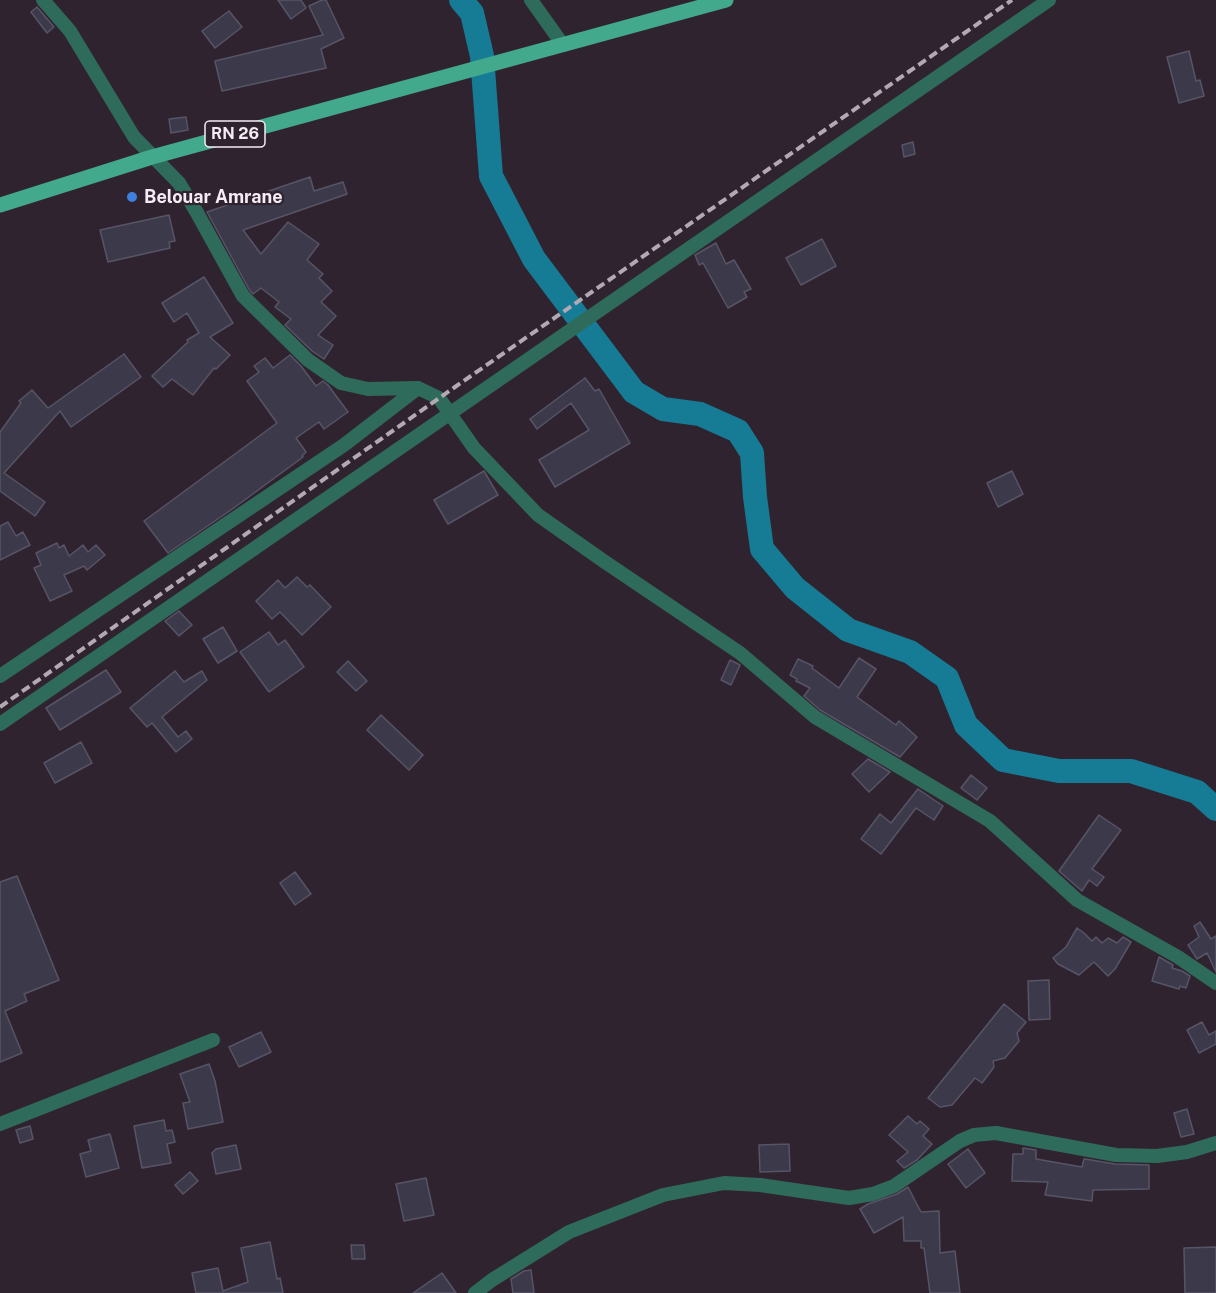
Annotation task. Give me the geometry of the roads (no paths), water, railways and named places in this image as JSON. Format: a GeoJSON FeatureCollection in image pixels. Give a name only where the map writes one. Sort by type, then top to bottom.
{"type":"FeatureCollection","features":[{"type":"Feature","properties":{"kind":"main road","name":"RN 26"},"geometry":{"type":"LineString","coordinates":[[0,205],[152,157],[726,0]]}},
{"type":"Feature","properties":{"kind":"street"},"geometry":{"type":"LineString","coordinates":[[43,0],[70,31],[134,136],[178,183],[243,296],[308,360],[341,383],[368,389],[418,388],[439,398],[474,448],[538,515],[740,653],[815,717],[990,821],[1077,900],[1178,957],[1216,983]]}},
{"type":"Feature","properties":{"kind":"street"},"geometry":{"type":"LineString","coordinates":[[531,0],[563,45]]}},
{"type":"Feature","properties":{"kind":"street"},"geometry":{"type":"LineString","coordinates":[[0,724],[1049,0]]}},
{"type":"Feature","properties":{"kind":"street"},"geometry":{"type":"LineString","coordinates":[[0,676],[344,445],[418,388]]}},
{"type":"Feature","properties":{"kind":"street"},"geometry":{"type":"LineString","coordinates":[[0,1124],[213,1040]]}},
{"type":"Feature","properties":{"kind":"street"},"geometry":{"type":"LineString","coordinates":[[475,1293],[568,1232],[663,1195],[724,1183],[759,1185],[849,1198],[873,1194],[894,1186],[960,1141],[974,1135],[996,1133],[1116,1155],[1187,1152],[1216,1143]]}},
{"type":"Feature","properties":{"kind":"waterway"},"geometry":{"type":"LineString","coordinates":[[461,0],[472,13],[482,56],[491,176],[534,259],[634,392],[663,409],[700,414],[738,431],[752,453],[762,549],[795,588],[848,630],[910,652],[947,678],[966,725],[1003,760],[1059,771],[1131,771],[1197,792],[1216,809]]}},
{"type":"Feature","properties":{"kind":"railway"},"geometry":{"type":"LineString","coordinates":[[0,707],[1012,0]]}},
{"type":"Feature","properties":{"kind":"place","name":"Belouar Amrane"},"geometry":{"type":"Point","coordinates":[132,197]}}]}
